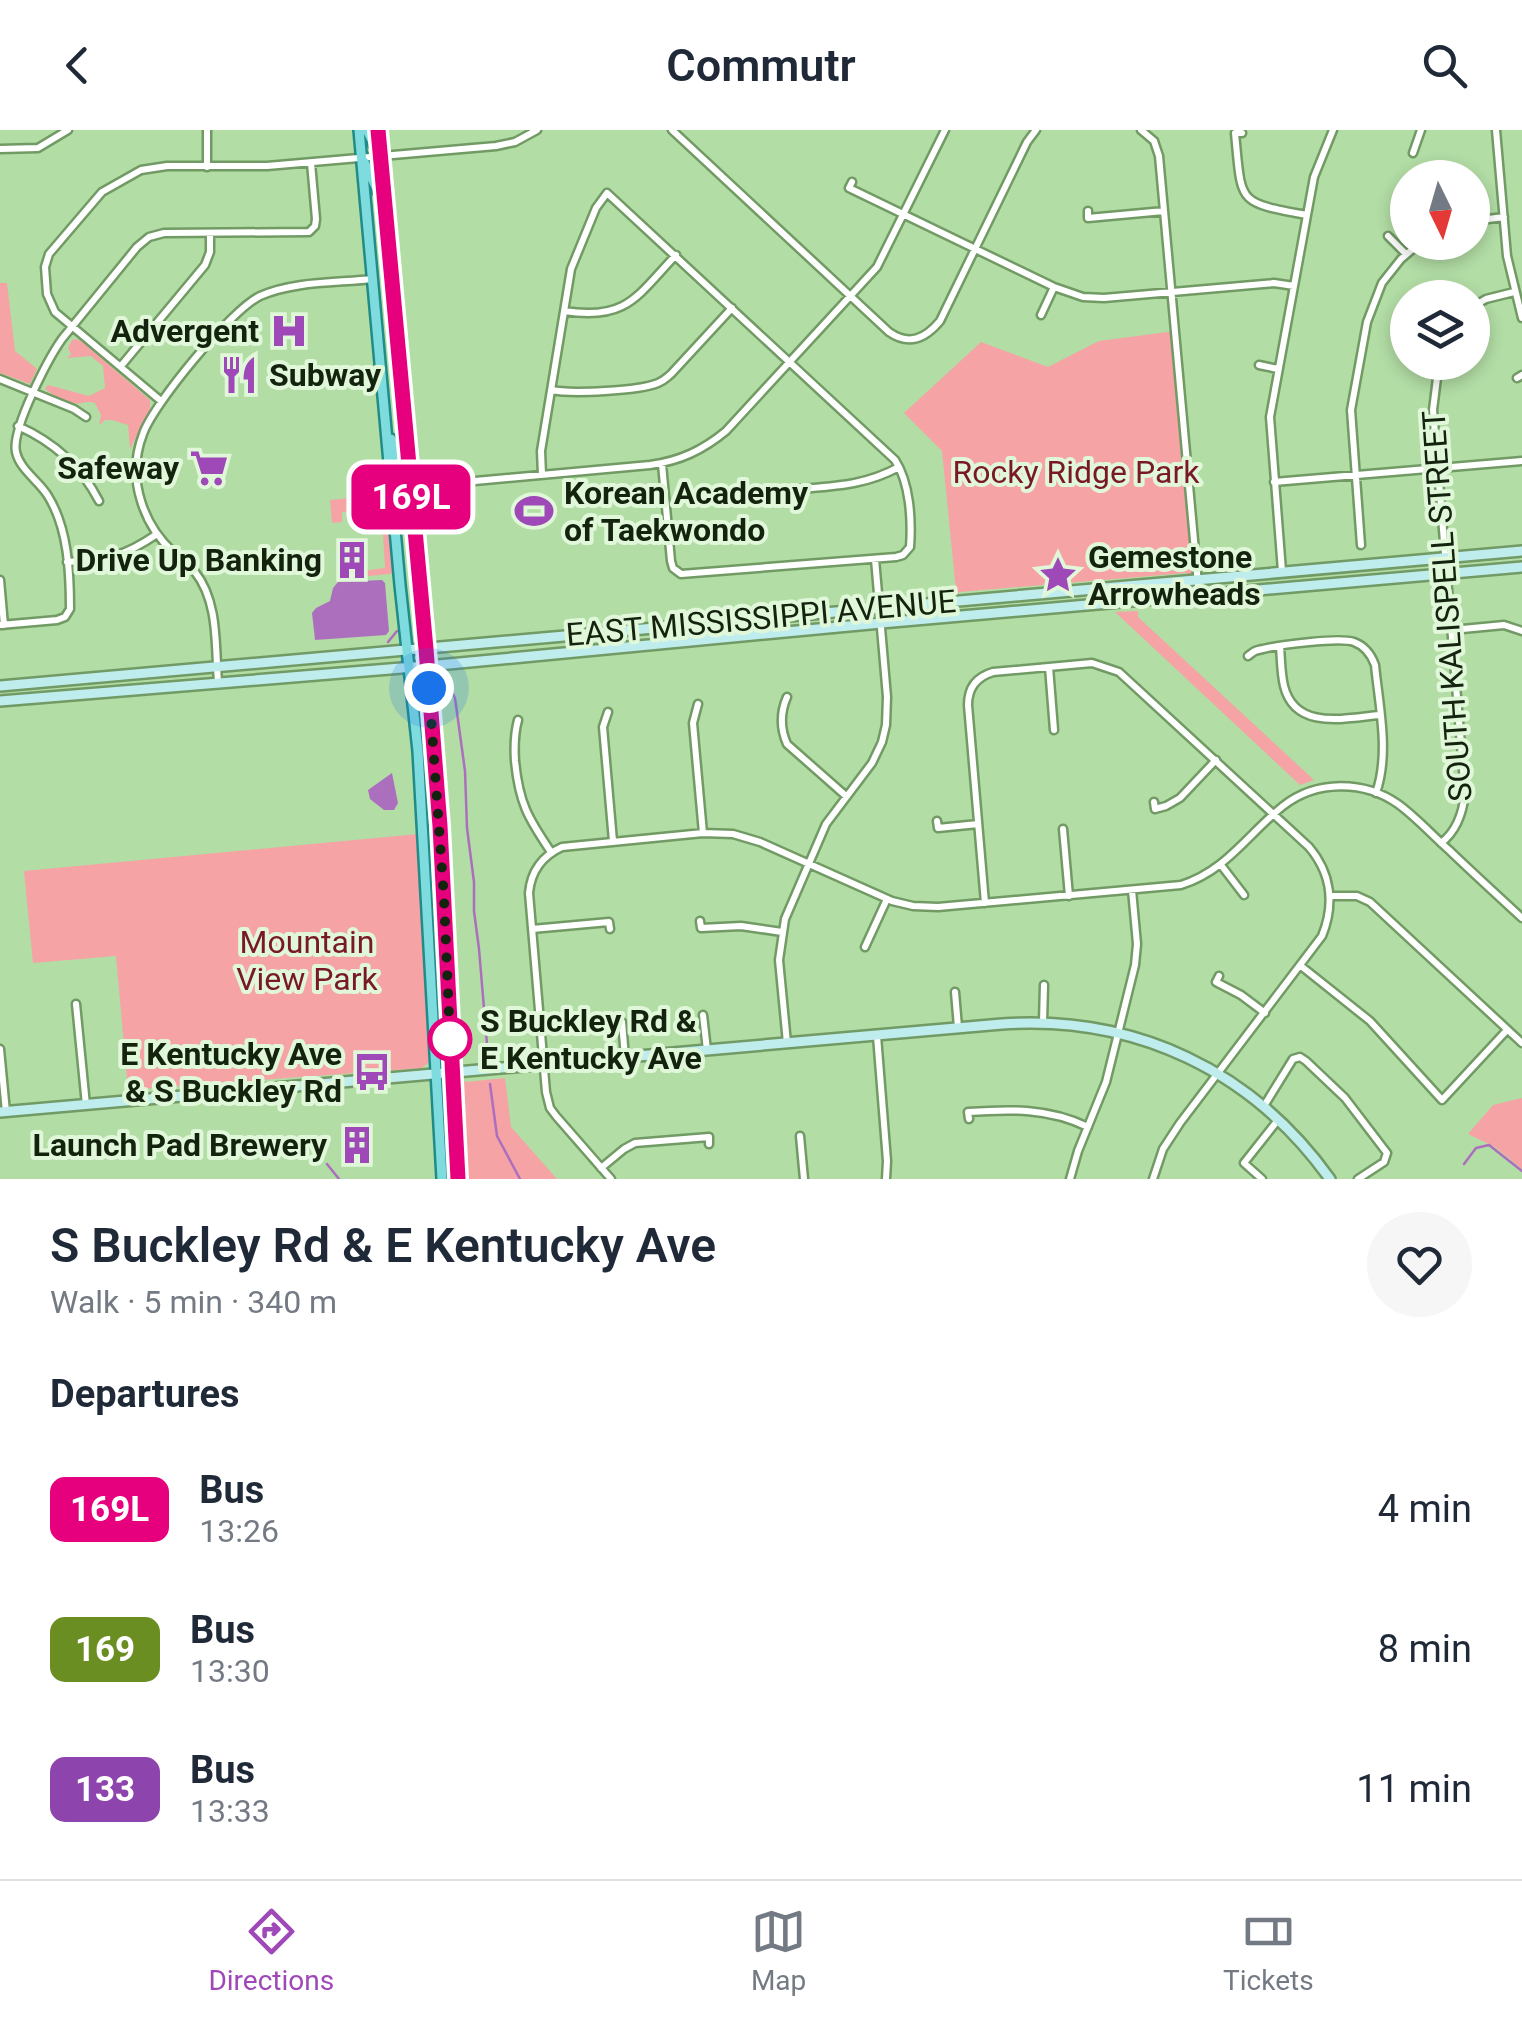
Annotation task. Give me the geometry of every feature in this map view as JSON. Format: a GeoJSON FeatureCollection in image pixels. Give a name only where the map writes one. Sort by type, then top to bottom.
{"type":"FeatureCollection","features":[{"type":"Feature","properties":{"kind":"main road"},"geometry":{"type":"LineString","coordinates":[[359,130],[424,822],[442,1179]]}},
{"type":"Feature","properties":{"kind":"main road"},"geometry":{"type":"LineString","coordinates":[[367,130],[380,157]]}},
{"type":"Feature","properties":{"kind":"main road"},"geometry":{"type":"LineString","coordinates":[[378,130],[426,649],[458,1179]]}},
{"type":"Feature","properties":{"kind":"main road"},"geometry":{"type":"LineString","coordinates":[[362,158],[386,209]]}},
{"type":"Feature","properties":{"kind":"main road"},"geometry":{"type":"LineString","coordinates":[[386,425],[410,487]]}},
{"type":"Feature","properties":{"kind":"main road","name":"EAST MISSISSIPPI AVENUE"},"geometry":{"type":"LineString","coordinates":[[0,686],[1522,550]]}},
{"type":"Feature","properties":{"kind":"main road","name":"EAST MISSISSIPPI AVENUE"},"geometry":{"type":"LineString","coordinates":[[0,701],[1522,567]]}},
{"type":"Feature","properties":{"kind":"main road"},"geometry":{"type":"LineString","coordinates":[[3,1112],[1043,1022],[1119,1032],[1168,1048],[1218,1073],[1278,1119],[1330,1179]]}},
{"type":"Feature","properties":{"kind":"street"},"geometry":{"type":"LineString","coordinates":[[0,149],[38,148],[68,130]]}},
{"type":"Feature","properties":{"kind":"street"},"geometry":{"type":"LineString","coordinates":[[207,130],[207,167]]}},
{"type":"Feature","properties":{"kind":"street"},"geometry":{"type":"LineString","coordinates":[[162,401],[55,312],[48,300],[45,268],[52,249],[91,202],[113,184],[142,170],[167,166],[311,163],[504,145],[537,130]]}},
{"type":"Feature","properties":{"kind":"street"},"geometry":{"type":"LineString","coordinates":[[672,130],[895,337],[909,340],[922,338],[940,322],[1036,130]]}},
{"type":"Feature","properties":{"kind":"street"},"geometry":{"type":"LineString","coordinates":[[392,488],[662,464],[694,453],[716,439],[878,267],[945,130]]}},
{"type":"Feature","properties":{"kind":"street"},"geometry":{"type":"LineString","coordinates":[[1141,130],[1158,148],[1199,595]]}},
{"type":"Feature","properties":{"kind":"street"},"geometry":{"type":"LineString","coordinates":[[1282,571],[1270,427],[1318,163],[1333,130]]}},
{"type":"Feature","properties":{"kind":"street"},"geometry":{"type":"LineString","coordinates":[[1413,153],[1421,130]]}},
{"type":"Feature","properties":{"kind":"street"},"geometry":{"type":"LineString","coordinates":[[1496,130],[1514,292],[1522,318]]}},
{"type":"Feature","properties":{"kind":"street"},"geometry":{"type":"LineString","coordinates":[[1242,133],[1236,133],[1245,200],[1307,215]]}},
{"type":"Feature","properties":{"kind":"street"},"geometry":{"type":"LineString","coordinates":[[0,580],[2,625],[65,617],[70,605],[64,536],[56,509],[18,458],[15,440],[51,355],[71,326],[149,237],[164,233],[304,234],[312,230],[316,219],[311,163]]}},
{"type":"Feature","properties":{"kind":"street"},"geometry":{"type":"LineString","coordinates":[[852,182],[849,188],[1070,294],[1091,298],[1274,283],[1294,286]]}},
{"type":"Feature","properties":{"kind":"street"},"geometry":{"type":"LineString","coordinates":[[542,475],[541,451],[571,269],[596,208],[607,193],[889,454],[899,466],[906,489],[910,544],[902,555],[681,574],[673,568],[671,560],[662,464]]}},
{"type":"Feature","properties":{"kind":"street"},"geometry":{"type":"LineString","coordinates":[[1088,211],[1088,218],[1164,211]]}},
{"type":"Feature","properties":{"kind":"street"},"geometry":{"type":"LineString","coordinates":[[1490,219],[1504,217]]}},
{"type":"Feature","properties":{"kind":"street"},"geometry":{"type":"LineString","coordinates":[[120,367],[205,265],[210,234]]}},
{"type":"Feature","properties":{"kind":"street"},"geometry":{"type":"LineString","coordinates":[[564,311],[584,314],[622,308],[676,255]]}},
{"type":"Feature","properties":{"kind":"street"},"geometry":{"type":"LineString","coordinates":[[1361,545],[1350,410],[1366,322],[1382,284],[1401,260]]}},
{"type":"Feature","properties":{"kind":"street"},"geometry":{"type":"LineString","coordinates":[[218,682],[208,595],[196,572],[157,534],[140,500],[136,473],[142,434],[162,401],[226,323],[253,300],[290,287],[373,279]]}},
{"type":"Feature","properties":{"kind":"street"},"geometry":{"type":"LineString","coordinates":[[1041,315],[1054,287]]}},
{"type":"Feature","properties":{"kind":"street"},"geometry":{"type":"LineString","coordinates":[[1490,298],[1514,292]]}},
{"type":"Feature","properties":{"kind":"street"},"geometry":{"type":"LineString","coordinates":[[551,390],[571,392],[660,382],[732,308]]}},
{"type":"Feature","properties":{"kind":"street"},"geometry":{"type":"LineString","coordinates":[[1259,366],[1278,369]]}},
{"type":"Feature","properties":{"kind":"street"},"geometry":{"type":"LineString","coordinates":[[0,379],[86,417]]}},
{"type":"Feature","properties":{"kind":"street","name":"SOUTH KALISPELL STREET"},"geometry":{"type":"LineString","coordinates":[[1436,380],[1433,398],[1465,792],[1458,822],[1441,844]]}},
{"type":"Feature","properties":{"kind":"street"},"geometry":{"type":"LineString","coordinates":[[18,426],[66,456],[86,477],[98,500]]}},
{"type":"Feature","properties":{"kind":"street"},"geometry":{"type":"LineString","coordinates":[[1274,482],[1522,461]]}},
{"type":"Feature","properties":{"kind":"street"},"geometry":{"type":"LineString","coordinates":[[788,490],[860,483],[880,478],[899,466]]}},
{"type":"Feature","properties":{"kind":"street"},"geometry":{"type":"LineString","coordinates":[[67,562],[124,554],[157,534]]}},
{"type":"Feature","properties":{"kind":"street"},"geometry":{"type":"LineString","coordinates":[[787,1043],[779,960],[790,905],[826,824],[872,763],[886,726],[875,558]]}},
{"type":"Feature","properties":{"kind":"street"},"geometry":{"type":"LineString","coordinates":[[1452,630],[1504,625],[1522,631]]}},
{"type":"Feature","properties":{"kind":"street"},"geometry":{"type":"LineString","coordinates":[[1248,656],[1280,646],[1346,640],[1364,648],[1375,666],[1383,768],[1376,792]]}},
{"type":"Feature","properties":{"kind":"street"},"geometry":{"type":"LineString","coordinates":[[1280,646],[1284,689],[1304,714],[1325,720],[1379,715]]}},
{"type":"Feature","properties":{"kind":"street"},"geometry":{"type":"LineString","coordinates":[[985,903],[968,705],[974,683],[993,672],[1092,664],[1120,672],[1314,853],[1325,872],[1330,896],[1325,928],[1316,947],[1171,1136],[1153,1179]]}},
{"type":"Feature","properties":{"kind":"street"},"geometry":{"type":"LineString","coordinates":[[1048,666],[1054,730]]}},
{"type":"Feature","properties":{"kind":"street"},"geometry":{"type":"LineString","coordinates":[[786,696],[781,712],[787,744],[846,796]]}},
{"type":"Feature","properties":{"kind":"street"},"geometry":{"type":"LineString","coordinates":[[698,704],[693,723],[703,833]]}},
{"type":"Feature","properties":{"kind":"street"},"geometry":{"type":"LineString","coordinates":[[608,712],[603,728],[613,841]]}},
{"type":"Feature","properties":{"kind":"street"},"geometry":{"type":"LineString","coordinates":[[518,720],[514,735],[519,793],[530,820],[551,852]]}},
{"type":"Feature","properties":{"kind":"street"},"geometry":{"type":"LineString","coordinates":[[1154,802],[1154,809],[1174,802],[1216,760]]}},
{"type":"Feature","properties":{"kind":"street"},"geometry":{"type":"LineString","coordinates":[[610,1179],[550,1108],[546,1092],[530,885],[534,870],[551,852],[570,845],[703,833],[745,837],[886,899],[924,908],[1181,884],[1222,865],[1294,799],[1323,788],[1348,786],[1376,792],[1403,808],[1522,918]]}},
{"type":"Feature","properties":{"kind":"street"},"geometry":{"type":"LineString","coordinates":[[937,821],[938,828],[978,824]]}},
{"type":"Feature","properties":{"kind":"street"},"geometry":{"type":"LineString","coordinates":[[1063,829],[1069,896]]}},
{"type":"Feature","properties":{"kind":"street"},"geometry":{"type":"LineString","coordinates":[[1222,865],[1244,895]]}},
{"type":"Feature","properties":{"kind":"street"},"geometry":{"type":"LineString","coordinates":[[1070,1179],[1106,1082],[1137,955],[1132,890]]}},
{"type":"Feature","properties":{"kind":"street"},"geometry":{"type":"LineString","coordinates":[[1330,896],[1356,896],[1370,902],[1522,1044]]}},
{"type":"Feature","properties":{"kind":"street"},"geometry":{"type":"LineString","coordinates":[[865,947],[886,899]]}},
{"type":"Feature","properties":{"kind":"street"},"geometry":{"type":"LineString","coordinates":[[700,921],[701,928],[741,926],[782,932]]}},
{"type":"Feature","properties":{"kind":"street"},"geometry":{"type":"LineString","coordinates":[[532,929],[609,922],[610,929]]}},
{"type":"Feature","properties":{"kind":"street"},"geometry":{"type":"LineString","coordinates":[[1301,966],[1370,1021],[1442,1100],[1507,1030]]}},
{"type":"Feature","properties":{"kind":"street"},"geometry":{"type":"LineString","coordinates":[[1219,976],[1216,982],[1265,1013]]}},
{"type":"Feature","properties":{"kind":"street"},"geometry":{"type":"LineString","coordinates":[[1043,1022],[1044,985]]}},
{"type":"Feature","properties":{"kind":"street"},"geometry":{"type":"LineString","coordinates":[[955,992],[958,1028]]}},
{"type":"Feature","properties":{"kind":"street"},"geometry":{"type":"LineString","coordinates":[[76,1004],[86,1104]]}},
{"type":"Feature","properties":{"kind":"street"},"geometry":{"type":"LineString","coordinates":[[703,1015],[707,1050]]}},
{"type":"Feature","properties":{"kind":"street"},"geometry":{"type":"LineString","coordinates":[[622,1022],[626,1057]]}},
{"type":"Feature","properties":{"kind":"street"},"geometry":{"type":"LineString","coordinates":[[877,1036],[886,1179]]}},
{"type":"Feature","properties":{"kind":"street"},"geometry":{"type":"LineString","coordinates":[[0,1049],[3,1112]]}},
{"type":"Feature","properties":{"kind":"street"},"geometry":{"type":"LineString","coordinates":[[1264,1106],[1293,1058],[1306,1061],[1351,1104],[1386,1153],[1384,1162],[1358,1179]]}},
{"type":"Feature","properties":{"kind":"street"},"geometry":{"type":"LineString","coordinates":[[969,1119],[968,1112],[1030,1110],[1088,1127]]}},
{"type":"Feature","properties":{"kind":"street"},"geometry":{"type":"LineString","coordinates":[[1262,1179],[1244,1163],[1278,1119]]}},
{"type":"Feature","properties":{"kind":"street"},"geometry":{"type":"LineString","coordinates":[[800,1136],[804,1179]]}},
{"type":"Feature","properties":{"kind":"street"},"geometry":{"type":"LineString","coordinates":[[601,1168],[624,1148],[636,1144],[708,1137],[709,1144]]}},
{"type":"Feature","properties":{"kind":"green space"},"geometry":{"type":"Polygon","coordinates":[[[0,283],[7,283],[15,351],[37,369],[30,384],[0,373],[0,283]]]}},
{"type":"Feature","properties":{"kind":"green space","name":"Rocky Ridge Park"},"geometry":{"type":"Polygon","coordinates":[[[1175,331],[1198,579],[1186,573],[959,592],[957,600],[942,451],[904,413],[981,342],[1048,367],[1099,341],[1175,331]]]}},
{"type":"Feature","properties":{"kind":"green space"},"geometry":{"type":"Polygon","coordinates":[[[76,339],[150,400],[150,409],[130,449],[128,425],[105,420],[99,425],[101,415],[95,403],[70,402],[45,389],[48,385],[89,396],[105,388],[103,366],[91,356],[67,358],[71,354],[68,348],[76,339]]]}},
{"type":"Feature","properties":{"kind":"green space"},"geometry":{"type":"Polygon","coordinates":[[[392,494],[399,573],[348,578],[348,573],[361,568],[385,568],[382,516],[380,509],[342,512],[342,522],[332,523],[330,500],[392,494]]]}},
{"type":"Feature","properties":{"kind":"green space"},"geometry":{"type":"Polygon","coordinates":[[[1138,611],[1138,617],[1314,780],[1300,785],[1115,612],[1138,611]]]}},
{"type":"Feature","properties":{"kind":"green space","name":"Mountain View Park"},"geometry":{"type":"Polygon","coordinates":[[[418,834],[429,1062],[422,1068],[128,1090],[116,956],[33,963],[24,871],[418,834]]]}},
{"type":"Feature","properties":{"kind":"green space"},"geometry":{"type":"Polygon","coordinates":[[[451,1073],[466,1082],[505,1078],[511,1127],[557,1179],[458,1179],[451,1073]]]}},
{"type":"Feature","properties":{"kind":"green space"},"geometry":{"type":"Polygon","coordinates":[[[1522,1098],[1522,1169],[1495,1147],[1468,1134],[1493,1105],[1522,1098]]]}},
{"type":"Feature","properties":{"kind":"shaded area"},"geometry":{"type":"Polygon","coordinates":[[[382,580],[389,631],[386,635],[315,640],[312,613],[330,601],[338,582],[382,580]]]}},
{"type":"Feature","properties":{"kind":"shaded area"},"geometry":{"type":"Polygon","coordinates":[[[392,773],[398,803],[394,810],[384,810],[370,799],[368,790],[392,773]]]}},
{"type":"Feature","properties":{"kind":"waterway"},"geometry":{"type":"LineString","coordinates":[[388,642],[397,631]]}},
{"type":"Feature","properties":{"kind":"waterway"},"geometry":{"type":"LineString","coordinates":[[444,677],[455,698],[465,771],[488,1056]]}},
{"type":"Feature","properties":{"kind":"waterway"},"geometry":{"type":"LineString","coordinates":[[490,1084],[497,1136],[520,1179]]}},
{"type":"Feature","properties":{"kind":"waterway"},"geometry":{"type":"LineString","coordinates":[[1464,1164],[1476,1148],[1489,1145],[1522,1171]]}},
{"type":"Feature","properties":{"kind":"waterway"},"geometry":{"type":"LineString","coordinates":[[327,1164],[339,1179]]}},
{"type":"Feature","properties":{"kind":"bus line","name":"169L"},"geometry":{"type":"LineString","coordinates":[[378,130],[440,826],[458,1179]]}},
{"type":"Feature","properties":{"kind":"place","name":"Advergent"},"geometry":{"type":"Point","coordinates":[289,331]}},
{"type":"Feature","properties":{"kind":"place","name":"Subway"},"geometry":{"type":"Point","coordinates":[239,375]}},
{"type":"Feature","properties":{"kind":"place","name":"Safeway"},"geometry":{"type":"Point","coordinates":[209,468]}},
{"type":"Feature","properties":{"kind":"place","name":"Korean Academy of Taekwondo"},"geometry":{"type":"Point","coordinates":[534,511]}},
{"type":"Feature","properties":{"kind":"place","name":"Drive Up Banking"},"geometry":{"type":"Point","coordinates":[352,560]}},
{"type":"Feature","properties":{"kind":"place","name":"Gemestone Arrowheads"},"geometry":{"type":"Point","coordinates":[1058,575]}},
{"type":"Feature","properties":{"kind":"place","name":"S Buckley Rd & E Kentucky Ave"},"geometry":{"type":"Point","coordinates":[450,1039]}},
{"type":"Feature","properties":{"kind":"place","name":"E Kentucky Ave & S Buckley Rd"},"geometry":{"type":"Point","coordinates":[372,1072]}},
{"type":"Feature","properties":{"kind":"place","name":"Launch Pad Brewery"},"geometry":{"type":"Point","coordinates":[357,1145]}},
{"type":"Feature","properties":{"kind":"route"},"geometry":{"type":"LineString","coordinates":[[429,688],[450,1039]]}}]}
